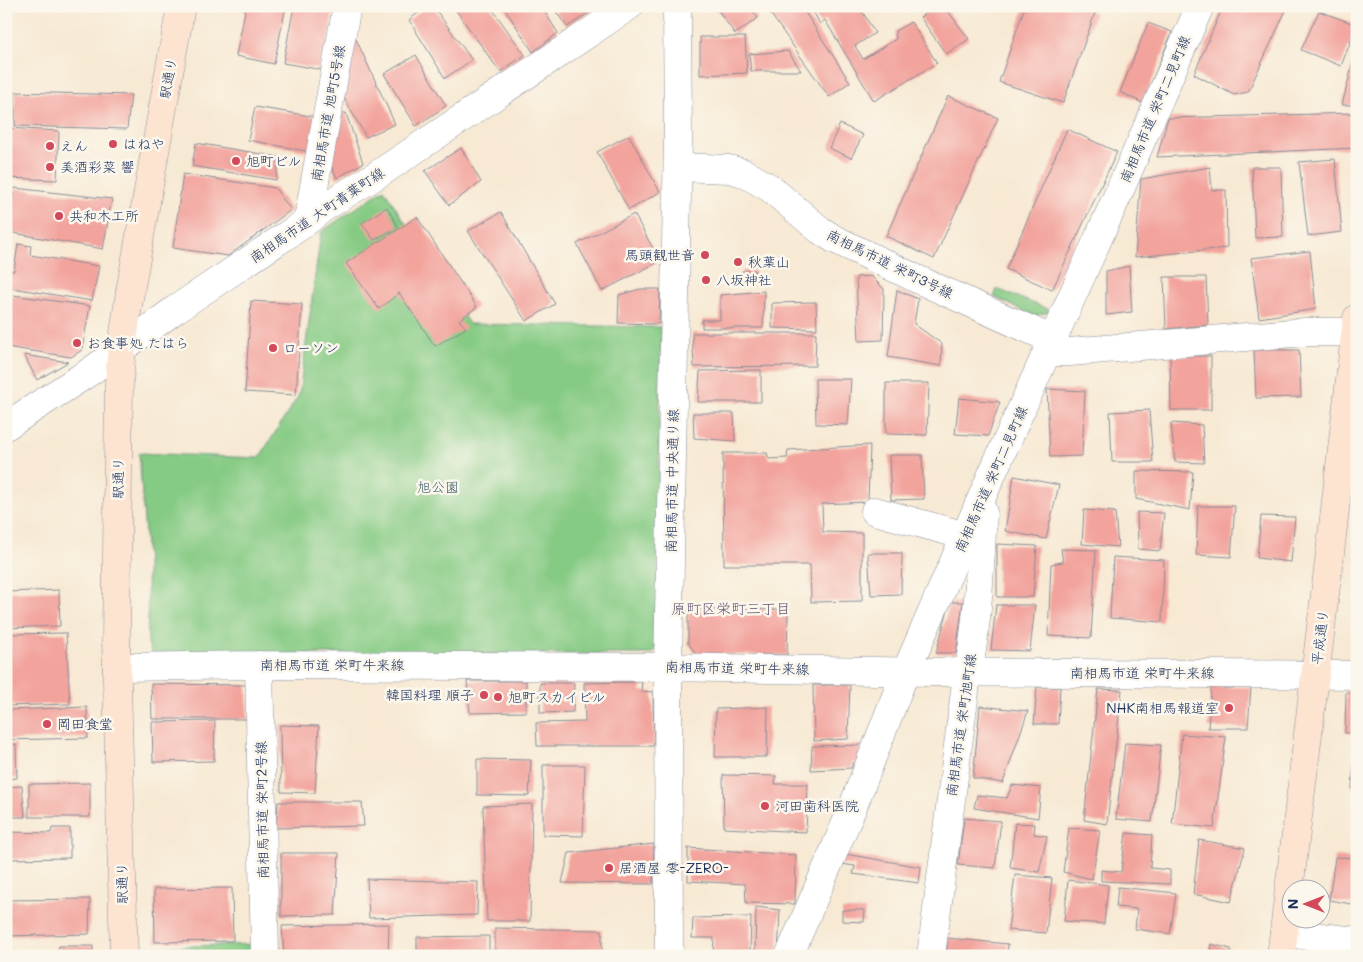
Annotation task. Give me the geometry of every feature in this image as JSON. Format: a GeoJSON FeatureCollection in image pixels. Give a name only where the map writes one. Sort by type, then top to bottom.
{"type":"FeatureCollection","features":[{"type":"Feature","properties":{"kind":"main road","name":"駅通り"},"geometry":{"type":"LineString","coordinates":[[124,956],[116,640],[119,383],[122,347],[132,283],[181,6]]}},
{"type":"Feature","properties":{"kind":"main road","name":"平成通り"},"geometry":{"type":"LineString","coordinates":[[1283,944],[1356,325]]}},
{"type":"Feature","properties":{"kind":"street","name":"南相馬市道 旭町5号線"},"geometry":{"type":"LineString","coordinates":[[308,219],[347,6]]}},
{"type":"Feature","properties":{"kind":"street","name":"南相馬市道 大町青葉町線"},"geometry":{"type":"LineString","coordinates":[[6,426],[91,371],[122,347],[308,219],[630,6]]}},
{"type":"Feature","properties":{"kind":"street","name":"南相馬市道 中央通り線"},"geometry":{"type":"LineString","coordinates":[[669,956],[668,667],[678,167],[677,6]]}},
{"type":"Feature","properties":{"kind":"street","name":"南相馬市道 栄町二見町線"},"geometry":{"type":"LineString","coordinates":[[789,956],[852,809],[906,671],[1200,6]]}},
{"type":"Feature","properties":{"kind":"street","name":"南相馬市道 栄町3号線"},"geometry":{"type":"LineString","coordinates":[[678,167],[729,169],[744,173],[770,188],[820,230],[834,239],[1050,346]]}},
{"type":"Feature","properties":{"kind":"street"},"geometry":{"type":"LineString","coordinates":[[1050,346],[1070,352],[1306,332],[1356,325]]}},
{"type":"Feature","properties":{"kind":"street","name":"南相馬市道 栄町旭町線"},"geometry":{"type":"LineString","coordinates":[[931,956],[980,570],[984,493]]}},
{"type":"Feature","properties":{"kind":"street"},"geometry":{"type":"LineString","coordinates":[[875,511],[966,536]]}},
{"type":"Feature","properties":{"kind":"street","name":"南相馬市道 栄町牛来線"},"geometry":{"type":"LineString","coordinates":[[117,667],[258,665],[668,667],[968,672],[1357,675]]}},
{"type":"Feature","properties":{"kind":"street","name":"南相馬市道 栄町2号線"},"geometry":{"type":"LineString","coordinates":[[258,665],[265,956]]}},
{"type":"Feature","properties":{"kind":"street"},"geometry":{"type":"LineString","coordinates":[[1283,944],[1357,941]]}},
{"type":"Feature","properties":{"kind":"green space","name":"旭公園"},"geometry":{"type":"Polygon","coordinates":[[[384,189],[469,324],[661,327],[656,650],[652,654],[152,654],[148,643],[147,562],[139,453],[259,458],[299,395],[321,232],[384,189]]]}},
{"type":"Feature","properties":{"kind":"green space"},"geometry":{"type":"Polygon","coordinates":[[[997,289],[1053,311],[1034,316],[994,297],[997,289]]]}},
{"type":"Feature","properties":{"kind":"green space"},"geometry":{"type":"Polygon","coordinates":[[[257,944],[257,956],[153,956],[153,947],[257,944]]]}},
{"type":"Feature","properties":{"kind":"building"},"geometry":{"type":"Polygon","coordinates":[[[246,6],[286,6],[274,64],[236,56],[246,6]]]}},
{"type":"Feature","properties":{"kind":"building"},"geometry":{"type":"Polygon","coordinates":[[[294,6],[333,12],[323,70],[283,63],[294,6]]]}},
{"type":"Feature","properties":{"kind":"building"},"geometry":{"type":"Polygon","coordinates":[[[427,6],[433,6],[472,60],[445,78],[409,20],[427,6]]]}},
{"type":"Feature","properties":{"kind":"building"},"geometry":{"type":"Polygon","coordinates":[[[453,6],[490,6],[525,55],[500,72],[453,6]]]}},
{"type":"Feature","properties":{"kind":"building"},"geometry":{"type":"Polygon","coordinates":[[[503,6],[541,6],[558,33],[533,52],[503,6]]]}},
{"type":"Feature","properties":{"kind":"building"},"geometry":{"type":"Polygon","coordinates":[[[552,6],[589,6],[592,11],[567,27],[552,6]]]}},
{"type":"Feature","properties":{"kind":"building"},"geometry":{"type":"Polygon","coordinates":[[[715,6],[749,6],[758,18],[735,34],[715,6]]]}},
{"type":"Feature","properties":{"kind":"building"},"geometry":{"type":"Polygon","coordinates":[[[765,6],[801,6],[850,82],[829,97],[765,6]]]}},
{"type":"Feature","properties":{"kind":"building"},"geometry":{"type":"Polygon","coordinates":[[[810,6],[859,6],[875,33],[855,46],[863,59],[896,39],[895,31],[911,22],[937,63],[874,101],[825,20],[820,24],[810,6]]]}},
{"type":"Feature","properties":{"kind":"building"},"geometry":{"type":"Polygon","coordinates":[[[938,6],[944,6],[969,39],[946,54],[920,17],[938,6]]]}},
{"type":"Feature","properties":{"kind":"building"},"geometry":{"type":"Polygon","coordinates":[[[1025,6],[1081,6],[1095,13],[1063,103],[999,82],[1025,6]]]}},
{"type":"Feature","properties":{"kind":"building"},"geometry":{"type":"Polygon","coordinates":[[[1223,6],[1288,6],[1248,92],[1234,95],[1194,74],[1223,6]]]}},
{"type":"Feature","properties":{"kind":"building"},"geometry":{"type":"Polygon","coordinates":[[[1319,11],[1357,25],[1341,66],[1301,50],[1319,11]]]}},
{"type":"Feature","properties":{"kind":"building"},"geometry":{"type":"Polygon","coordinates":[[[1148,23],[1172,32],[1143,103],[1120,92],[1148,23]]]}},
{"type":"Feature","properties":{"kind":"building"},"geometry":{"type":"Polygon","coordinates":[[[700,37],[745,37],[747,73],[700,75],[700,37]]]}},
{"type":"Feature","properties":{"kind":"building"},"geometry":{"type":"Polygon","coordinates":[[[356,39],[395,124],[366,137],[340,91],[349,45],[356,39]]]}},
{"type":"Feature","properties":{"kind":"building"},"geometry":{"type":"Polygon","coordinates":[[[788,51],[801,71],[751,71],[749,54],[788,51]]]}},
{"type":"Feature","properties":{"kind":"building"},"geometry":{"type":"Polygon","coordinates":[[[1356,51],[1357,105],[1342,105],[1356,51]]]}},
{"type":"Feature","properties":{"kind":"building"},"geometry":{"type":"Polygon","coordinates":[[[416,55],[446,106],[416,126],[384,74],[416,55]]]}},
{"type":"Feature","properties":{"kind":"building"},"geometry":{"type":"Polygon","coordinates":[[[15,92],[131,95],[127,129],[15,126],[15,92]]]}},
{"type":"Feature","properties":{"kind":"building"},"geometry":{"type":"Polygon","coordinates":[[[948,96],[998,118],[934,259],[886,236],[948,96]]]}},
{"type":"Feature","properties":{"kind":"building"},"geometry":{"type":"Polygon","coordinates":[[[255,107],[316,117],[311,152],[248,140],[255,107]]]}},
{"type":"Feature","properties":{"kind":"building"},"geometry":{"type":"Polygon","coordinates":[[[335,113],[346,113],[363,163],[337,178],[327,157],[335,113]]]}},
{"type":"Feature","properties":{"kind":"building"},"geometry":{"type":"Polygon","coordinates":[[[1357,113],[1357,148],[1157,157],[1168,118],[1357,113]]]}},
{"type":"Feature","properties":{"kind":"building"},"geometry":{"type":"Polygon","coordinates":[[[840,124],[863,135],[851,158],[829,148],[840,124]]]}},
{"type":"Feature","properties":{"kind":"building"},"geometry":{"type":"Polygon","coordinates":[[[6,128],[59,131],[57,180],[6,178],[6,128]]]}},
{"type":"Feature","properties":{"kind":"building"},"geometry":{"type":"Polygon","coordinates":[[[1067,129],[1117,152],[1052,290],[1006,269],[1067,129]]]}},
{"type":"Feature","properties":{"kind":"building"},"geometry":{"type":"Polygon","coordinates":[[[629,135],[660,192],[629,210],[597,152],[629,135]]]}},
{"type":"Feature","properties":{"kind":"building","name":"旭町ビル"},"geometry":{"type":"Polygon","coordinates":[[[196,143],[279,157],[276,180],[192,166],[196,143]]]}},
{"type":"Feature","properties":{"kind":"building"},"geometry":{"type":"Polygon","coordinates":[[[461,148],[481,182],[449,205],[425,171],[461,148]]]}},
{"type":"Feature","properties":{"kind":"building"},"geometry":{"type":"Polygon","coordinates":[[[1335,159],[1342,232],[1308,236],[1299,162],[1335,159]]]}},
{"type":"Feature","properties":{"kind":"building"},"geometry":{"type":"Polygon","coordinates":[[[1210,167],[1212,190],[1226,190],[1227,248],[1135,257],[1141,179],[1210,167]]]}},
{"type":"Feature","properties":{"kind":"building"},"geometry":{"type":"Polygon","coordinates":[[[1252,167],[1281,167],[1283,237],[1255,238],[1252,167]]]}},
{"type":"Feature","properties":{"kind":"building"},"geometry":{"type":"Polygon","coordinates":[[[183,174],[275,188],[291,210],[228,256],[173,248],[183,174]]]}},
{"type":"Feature","properties":{"kind":"building","name":"共和木工所"},"geometry":{"type":"Polygon","coordinates":[[[14,188],[112,199],[103,249],[8,232],[14,188]]]}},
{"type":"Feature","properties":{"kind":"building"},"geometry":{"type":"Polygon","coordinates":[[[387,207],[398,227],[374,240],[362,223],[387,207]]]}},
{"type":"Feature","properties":{"kind":"building"},"geometry":{"type":"Polygon","coordinates":[[[501,212],[555,304],[526,321],[468,231],[501,212]]]}},
{"type":"Feature","properties":{"kind":"building"},"geometry":{"type":"Polygon","coordinates":[[[634,214],[660,261],[602,291],[577,244],[634,214]]]}},
{"type":"Feature","properties":{"kind":"building"},"geometry":{"type":"Polygon","coordinates":[[[417,217],[477,307],[459,320],[466,328],[435,346],[399,293],[379,309],[346,263],[417,217]]]}},
{"type":"Feature","properties":{"kind":"building"},"geometry":{"type":"Polygon","coordinates":[[[18,244],[31,246],[30,255],[99,266],[92,301],[6,287],[6,271],[14,271],[18,244]]]}},
{"type":"Feature","properties":{"kind":"building"},"geometry":{"type":"Polygon","coordinates":[[[1310,251],[1316,309],[1259,318],[1251,258],[1310,251]]]}},
{"type":"Feature","properties":{"kind":"building"},"geometry":{"type":"Polygon","coordinates":[[[1129,266],[1132,312],[1106,315],[1106,271],[1129,266]]]}},
{"type":"Feature","properties":{"kind":"building"},"geometry":{"type":"Polygon","coordinates":[[[742,271],[755,271],[756,282],[742,282],[742,271]]]}},
{"type":"Feature","properties":{"kind":"building"},"geometry":{"type":"Polygon","coordinates":[[[871,276],[884,289],[883,340],[859,341],[856,277],[871,276]]]}},
{"type":"Feature","properties":{"kind":"building"},"geometry":{"type":"Polygon","coordinates":[[[1164,277],[1206,277],[1208,325],[1166,329],[1164,277]]]}},
{"type":"Feature","properties":{"kind":"building"},"geometry":{"type":"Polygon","coordinates":[[[640,289],[660,289],[659,324],[618,323],[619,295],[640,289]]]}},
{"type":"Feature","properties":{"kind":"building"},"geometry":{"type":"Polygon","coordinates":[[[897,290],[918,299],[914,324],[942,344],[941,366],[888,357],[897,290]]]}},
{"type":"Feature","properties":{"kind":"building"},"geometry":{"type":"Polygon","coordinates":[[[764,291],[763,328],[702,328],[702,320],[720,320],[720,295],[764,291]]]}},
{"type":"Feature","properties":{"kind":"building"},"geometry":{"type":"Polygon","coordinates":[[[6,294],[90,306],[82,350],[71,357],[6,347],[6,294]]]}},
{"type":"Feature","properties":{"kind":"building","name":"ローソン"},"geometry":{"type":"Polygon","coordinates":[[[251,301],[302,304],[296,395],[245,392],[251,301]]]}},
{"type":"Feature","properties":{"kind":"building"},"geometry":{"type":"Polygon","coordinates":[[[816,302],[817,329],[772,328],[772,303],[816,302]]]}},
{"type":"Feature","properties":{"kind":"building"},"geometry":{"type":"Polygon","coordinates":[[[692,333],[816,333],[815,366],[694,367],[692,333]]]}},
{"type":"Feature","properties":{"kind":"building"},"geometry":{"type":"Polygon","coordinates":[[[1254,350],[1299,350],[1301,397],[1256,398],[1254,350]]]}},
{"type":"Feature","properties":{"kind":"building"},"geometry":{"type":"Polygon","coordinates":[[[24,355],[68,362],[37,380],[24,355]]]}},
{"type":"Feature","properties":{"kind":"building"},"geometry":{"type":"Polygon","coordinates":[[[1170,356],[1211,356],[1211,410],[1171,410],[1170,356]]]}},
{"type":"Feature","properties":{"kind":"building"},"geometry":{"type":"Polygon","coordinates":[[[761,370],[761,402],[698,402],[700,371],[761,370]]]}},
{"type":"Feature","properties":{"kind":"building"},"geometry":{"type":"Polygon","coordinates":[[[815,379],[851,379],[848,425],[816,424],[815,379]]]}},
{"type":"Feature","properties":{"kind":"building"},"geometry":{"type":"Polygon","coordinates":[[[886,383],[929,383],[927,435],[886,434],[886,383]]]}},
{"type":"Feature","properties":{"kind":"building"},"geometry":{"type":"Polygon","coordinates":[[[1047,389],[1085,391],[1082,456],[1050,457],[1047,389]]]}},
{"type":"Feature","properties":{"kind":"building"},"geometry":{"type":"Polygon","coordinates":[[[959,398],[1000,402],[988,436],[955,434],[959,398]]]}},
{"type":"Feature","properties":{"kind":"building"},"geometry":{"type":"Polygon","coordinates":[[[1149,410],[1153,462],[1112,462],[1110,412],[1149,410]]]}},
{"type":"Feature","properties":{"kind":"building"},"geometry":{"type":"Polygon","coordinates":[[[693,413],[734,413],[735,441],[694,438],[693,413]]]}},
{"type":"Feature","properties":{"kind":"building"},"geometry":{"type":"Polygon","coordinates":[[[1171,423],[1202,425],[1204,463],[1175,462],[1171,423]]]}},
{"type":"Feature","properties":{"kind":"building"},"geometry":{"type":"Polygon","coordinates":[[[870,445],[868,502],[822,504],[823,532],[862,533],[862,601],[811,602],[810,565],[724,565],[723,453],[767,453],[769,459],[787,458],[788,450],[870,445]]]}},
{"type":"Feature","properties":{"kind":"building"},"geometry":{"type":"Polygon","coordinates":[[[889,455],[922,455],[924,499],[891,500],[889,455]]]}},
{"type":"Feature","properties":{"kind":"building"},"geometry":{"type":"Polygon","coordinates":[[[1136,471],[1193,472],[1190,510],[1136,499],[1136,471]]]}},
{"type":"Feature","properties":{"kind":"building"},"geometry":{"type":"Polygon","coordinates":[[[1014,476],[1059,485],[1046,539],[1005,531],[1014,476]]]}},
{"type":"Feature","properties":{"kind":"building"},"geometry":{"type":"Polygon","coordinates":[[[1198,506],[1235,506],[1231,557],[1196,555],[1198,506]]]}},
{"type":"Feature","properties":{"kind":"building"},"geometry":{"type":"Polygon","coordinates":[[[1084,510],[1115,512],[1118,547],[1082,544],[1084,510]]]}},
{"type":"Feature","properties":{"kind":"building"},"geometry":{"type":"Polygon","coordinates":[[[1137,512],[1164,513],[1160,551],[1138,549],[1137,512]]]}},
{"type":"Feature","properties":{"kind":"building"},"geometry":{"type":"Polygon","coordinates":[[[1261,516],[1295,517],[1291,562],[1257,558],[1261,516]]]}},
{"type":"Feature","properties":{"kind":"building"},"geometry":{"type":"Polygon","coordinates":[[[997,544],[1037,546],[1033,597],[997,597],[997,544]]]}},
{"type":"Feature","properties":{"kind":"building"},"geometry":{"type":"Polygon","coordinates":[[[1061,549],[1096,550],[1091,638],[1048,636],[1051,564],[1063,562],[1061,549]]]}},
{"type":"Feature","properties":{"kind":"building"},"geometry":{"type":"Polygon","coordinates":[[[868,553],[902,553],[901,594],[871,595],[868,553]]]}},
{"type":"Feature","properties":{"kind":"building"},"geometry":{"type":"Polygon","coordinates":[[[1113,557],[1164,560],[1162,622],[1110,618],[1113,557]]]}},
{"type":"Feature","properties":{"kind":"building"},"geometry":{"type":"Polygon","coordinates":[[[59,590],[60,626],[6,628],[6,592],[59,590]]]}},
{"type":"Feature","properties":{"kind":"building"},"geometry":{"type":"Polygon","coordinates":[[[950,602],[963,602],[956,653],[936,653],[950,602]]]}},
{"type":"Feature","properties":{"kind":"building"},"geometry":{"type":"Polygon","coordinates":[[[996,605],[1035,605],[1030,651],[991,650],[996,605]]]}},
{"type":"Feature","properties":{"kind":"building"},"geometry":{"type":"Polygon","coordinates":[[[788,609],[787,655],[696,654],[688,643],[688,610],[788,609]]]}},
{"type":"Feature","properties":{"kind":"building"},"geometry":{"type":"Polygon","coordinates":[[[66,633],[70,704],[6,706],[6,634],[66,633]]]}},
{"type":"Feature","properties":{"kind":"building","name":"旭町スカイビル"},"geometry":{"type":"Polygon","coordinates":[[[467,681],[526,681],[526,712],[470,713],[467,681]]]}},
{"type":"Feature","properties":{"kind":"building"},"geometry":{"type":"Polygon","coordinates":[[[642,682],[641,691],[653,692],[654,746],[537,746],[536,723],[585,722],[584,683],[642,682]]]}},
{"type":"Feature","properties":{"kind":"building"},"geometry":{"type":"Polygon","coordinates":[[[540,683],[574,683],[573,712],[540,713],[540,683]]]}},
{"type":"Feature","properties":{"kind":"building"},"geometry":{"type":"Polygon","coordinates":[[[151,684],[247,685],[248,719],[152,719],[151,684]]]}},
{"type":"Feature","properties":{"kind":"building"},"geometry":{"type":"Polygon","coordinates":[[[813,685],[850,685],[848,739],[814,741],[813,685]]]}},
{"type":"Feature","properties":{"kind":"building"},"geometry":{"type":"Polygon","coordinates":[[[1037,687],[1060,687],[1058,724],[1034,724],[1037,687]]]}},
{"type":"Feature","properties":{"kind":"building","name":"NHK南相馬報道室"},"geometry":{"type":"Polygon","coordinates":[[[1211,687],[1251,687],[1248,728],[1208,728],[1211,687]]]}},
{"type":"Feature","properties":{"kind":"building"},"geometry":{"type":"Polygon","coordinates":[[[1098,689],[1122,690],[1107,824],[1084,820],[1098,689]]]}},
{"type":"Feature","properties":{"kind":"building"},"geometry":{"type":"Polygon","coordinates":[[[1346,692],[1357,692],[1357,733],[1345,733],[1346,692]]]}},
{"type":"Feature","properties":{"kind":"building"},"geometry":{"type":"Polygon","coordinates":[[[980,706],[1028,711],[1003,783],[973,778],[980,706]]]}},
{"type":"Feature","properties":{"kind":"building","name":"岡田食堂"},"geometry":{"type":"Polygon","coordinates":[[[87,707],[88,738],[6,740],[6,710],[87,707]]]}},
{"type":"Feature","properties":{"kind":"building"},"geometry":{"type":"Polygon","coordinates":[[[768,707],[767,757],[715,757],[716,709],[768,707]]]}},
{"type":"Feature","properties":{"kind":"building"},"geometry":{"type":"Polygon","coordinates":[[[215,721],[214,761],[153,762],[152,722],[215,721]]]}},
{"type":"Feature","properties":{"kind":"building"},"geometry":{"type":"Polygon","coordinates":[[[280,725],[319,726],[315,793],[281,792],[280,725]]]}},
{"type":"Feature","properties":{"kind":"building"},"geometry":{"type":"Polygon","coordinates":[[[1182,734],[1226,737],[1214,828],[1172,824],[1182,734]]]}},
{"type":"Feature","properties":{"kind":"building"},"geometry":{"type":"Polygon","coordinates":[[[1125,743],[1161,745],[1152,822],[1116,819],[1125,743]]]}},
{"type":"Feature","properties":{"kind":"building"},"geometry":{"type":"Polygon","coordinates":[[[16,744],[17,778],[6,779],[6,745],[16,744]]]}},
{"type":"Feature","properties":{"kind":"building"},"geometry":{"type":"Polygon","coordinates":[[[861,745],[860,762],[852,763],[852,768],[811,770],[812,746],[861,745]]]}},
{"type":"Feature","properties":{"kind":"building"},"geometry":{"type":"Polygon","coordinates":[[[477,759],[531,760],[529,796],[477,795],[477,759]]]}},
{"type":"Feature","properties":{"kind":"building"},"geometry":{"type":"Polygon","coordinates":[[[1354,760],[1357,761],[1357,789],[1352,789],[1354,760]]]}},
{"type":"Feature","properties":{"kind":"building"},"geometry":{"type":"Polygon","coordinates":[[[543,765],[585,765],[583,836],[543,835],[543,765]]]}},
{"type":"Feature","properties":{"kind":"building","name":"河田歯科医院"},"geometry":{"type":"Polygon","coordinates":[[[723,775],[776,776],[775,784],[808,784],[806,832],[724,828],[723,775]]]}},
{"type":"Feature","properties":{"kind":"building"},"geometry":{"type":"Polygon","coordinates":[[[90,783],[90,817],[29,817],[29,784],[90,783]]]}},
{"type":"Feature","properties":{"kind":"building"},"geometry":{"type":"Polygon","coordinates":[[[1012,785],[1041,788],[1038,818],[974,808],[977,795],[1007,798],[1012,785]]]}},
{"type":"Feature","properties":{"kind":"building"},"geometry":{"type":"Polygon","coordinates":[[[22,786],[25,817],[6,817],[6,787],[22,786]]]}},
{"type":"Feature","properties":{"kind":"building"},"geometry":{"type":"Polygon","coordinates":[[[278,802],[362,802],[364,826],[276,828],[278,802]]]}},
{"type":"Feature","properties":{"kind":"building"},"geometry":{"type":"Polygon","coordinates":[[[532,804],[530,921],[487,921],[483,806],[532,804]]]}},
{"type":"Feature","properties":{"kind":"building"},"geometry":{"type":"Polygon","coordinates":[[[964,818],[1001,821],[995,868],[958,865],[964,818]]]}},
{"type":"Feature","properties":{"kind":"building"},"geometry":{"type":"Polygon","coordinates":[[[1015,823],[1035,824],[1034,834],[1047,836],[1039,872],[1010,868],[1015,823]]]}},
{"type":"Feature","properties":{"kind":"building"},"geometry":{"type":"Polygon","coordinates":[[[52,828],[70,828],[70,858],[6,859],[6,832],[51,833],[52,828]]]}},
{"type":"Feature","properties":{"kind":"building"},"geometry":{"type":"Polygon","coordinates":[[[1069,828],[1100,830],[1092,879],[1063,872],[1069,828]]]}},
{"type":"Feature","properties":{"kind":"building"},"geometry":{"type":"Polygon","coordinates":[[[1126,833],[1152,835],[1150,868],[1170,870],[1170,884],[1101,881],[1101,870],[1121,872],[1126,833]]]}},
{"type":"Feature","properties":{"kind":"building"},"geometry":{"type":"Polygon","coordinates":[[[1199,840],[1245,848],[1231,902],[1193,894],[1199,840]]]}},
{"type":"Feature","properties":{"kind":"building","name":"居酒屋 零-ZERO-"},"geometry":{"type":"Polygon","coordinates":[[[654,844],[653,884],[562,883],[569,853],[654,844]]]}},
{"type":"Feature","properties":{"kind":"building"},"geometry":{"type":"Polygon","coordinates":[[[688,848],[796,855],[795,904],[746,903],[745,884],[688,881],[688,848]]]}},
{"type":"Feature","properties":{"kind":"building"},"geometry":{"type":"Polygon","coordinates":[[[281,853],[339,853],[335,915],[281,916],[281,853]]]}},
{"type":"Feature","properties":{"kind":"building"},"geometry":{"type":"Polygon","coordinates":[[[845,854],[921,867],[919,883],[853,874],[855,866],[841,864],[845,854]]]}},
{"type":"Feature","properties":{"kind":"building"},"geometry":{"type":"Polygon","coordinates":[[[1335,857],[1357,858],[1357,905],[1330,900],[1335,857]]]}},
{"type":"Feature","properties":{"kind":"building"},"geometry":{"type":"Polygon","coordinates":[[[1015,875],[1052,878],[1046,933],[1008,930],[1015,875]]]}},
{"type":"Feature","properties":{"kind":"building"},"geometry":{"type":"Polygon","coordinates":[[[367,879],[478,882],[477,915],[369,918],[367,879]]]}},
{"type":"Feature","properties":{"kind":"building"},"geometry":{"type":"Polygon","coordinates":[[[1068,880],[1108,885],[1104,924],[1064,921],[1068,880]]]}},
{"type":"Feature","properties":{"kind":"building"},"geometry":{"type":"Polygon","coordinates":[[[1118,887],[1176,893],[1170,934],[1135,929],[1137,909],[1116,907],[1118,887]]]}},
{"type":"Feature","properties":{"kind":"building"},"geometry":{"type":"Polygon","coordinates":[[[232,888],[233,941],[155,942],[154,889],[232,888]]]}},
{"type":"Feature","properties":{"kind":"building"},"geometry":{"type":"Polygon","coordinates":[[[90,899],[89,934],[6,936],[6,900],[90,899]]]}},
{"type":"Feature","properties":{"kind":"building"},"geometry":{"type":"Polygon","coordinates":[[[756,907],[780,910],[778,956],[713,956],[714,938],[692,938],[693,918],[751,917],[750,954],[755,954],[756,907]]]}},
{"type":"Feature","properties":{"kind":"building"},"geometry":{"type":"Polygon","coordinates":[[[842,910],[865,910],[864,922],[842,921],[842,910]]]}},
{"type":"Feature","properties":{"kind":"building"},"geometry":{"type":"Polygon","coordinates":[[[389,924],[388,956],[284,956],[282,926],[389,924]]]}},
{"type":"Feature","properties":{"kind":"building"},"geometry":{"type":"Polygon","coordinates":[[[495,928],[602,930],[602,956],[495,956],[495,928]]]}},
{"type":"Feature","properties":{"kind":"building"},"geometry":{"type":"Polygon","coordinates":[[[489,936],[489,956],[417,956],[417,937],[489,936]]]}},
{"type":"Feature","properties":{"kind":"building"},"geometry":{"type":"Polygon","coordinates":[[[947,938],[1008,944],[1007,956],[947,956],[947,938]]]}},
{"type":"Feature","properties":{"kind":"building"},"geometry":{"type":"Polygon","coordinates":[[[1211,944],[1231,949],[1231,956],[1209,956],[1211,944]]]}},
{"type":"Feature","properties":{"kind":"building"},"geometry":{"type":"Polygon","coordinates":[[[59,946],[93,946],[93,956],[56,956],[59,946]]]}},
{"type":"Feature","properties":{"kind":"place","name":"はねや"},"geometry":{"type":"Point","coordinates":[113,144]}},
{"type":"Feature","properties":{"kind":"place","name":"えん"},"geometry":{"type":"Point","coordinates":[50,146]}},
{"type":"Feature","properties":{"kind":"place","name":"旭町ビル"},"geometry":{"type":"Point","coordinates":[236,161]}},
{"type":"Feature","properties":{"kind":"place","name":"美酒彩菜 響"},"geometry":{"type":"Point","coordinates":[50,167]}},
{"type":"Feature","properties":{"kind":"place","name":"共和木工所"},"geometry":{"type":"Point","coordinates":[59,216]}},
{"type":"Feature","properties":{"kind":"place","name":"馬頭観世音"},"geometry":{"type":"Point","coordinates":[705,255]}},
{"type":"Feature","properties":{"kind":"place","name":"秋葉山"},"geometry":{"type":"Point","coordinates":[738,262]}},
{"type":"Feature","properties":{"kind":"place","name":"八坂神社"},"geometry":{"type":"Point","coordinates":[706,280]}},
{"type":"Feature","properties":{"kind":"place","name":"お食事処 たはら"},"geometry":{"type":"Point","coordinates":[77,343]}},
{"type":"Feature","properties":{"kind":"place","name":"ローソン"},"geometry":{"type":"Point","coordinates":[273,348]}},
{"type":"Feature","properties":{"kind":"place","name":"韓国料理 順子"},"geometry":{"type":"Point","coordinates":[484,695]}},
{"type":"Feature","properties":{"kind":"place","name":"旭町スカイビル"},"geometry":{"type":"Point","coordinates":[498,697]}},
{"type":"Feature","properties":{"kind":"place","name":"NHK南相馬報道室"},"geometry":{"type":"Point","coordinates":[1229,708]}},
{"type":"Feature","properties":{"kind":"place","name":"岡田食堂"},"geometry":{"type":"Point","coordinates":[47,724]}},
{"type":"Feature","properties":{"kind":"place","name":"河田歯科医院"},"geometry":{"type":"Point","coordinates":[765,806]}},
{"type":"Feature","properties":{"kind":"place","name":"居酒屋 零-ZERO-"},"geometry":{"type":"Point","coordinates":[609,868]}},
{"type":"Feature","properties":{"kind":"district","name":"原町区栄町三丁目"},"geometry":{"type":"Point","coordinates":[731,609]}}]}
